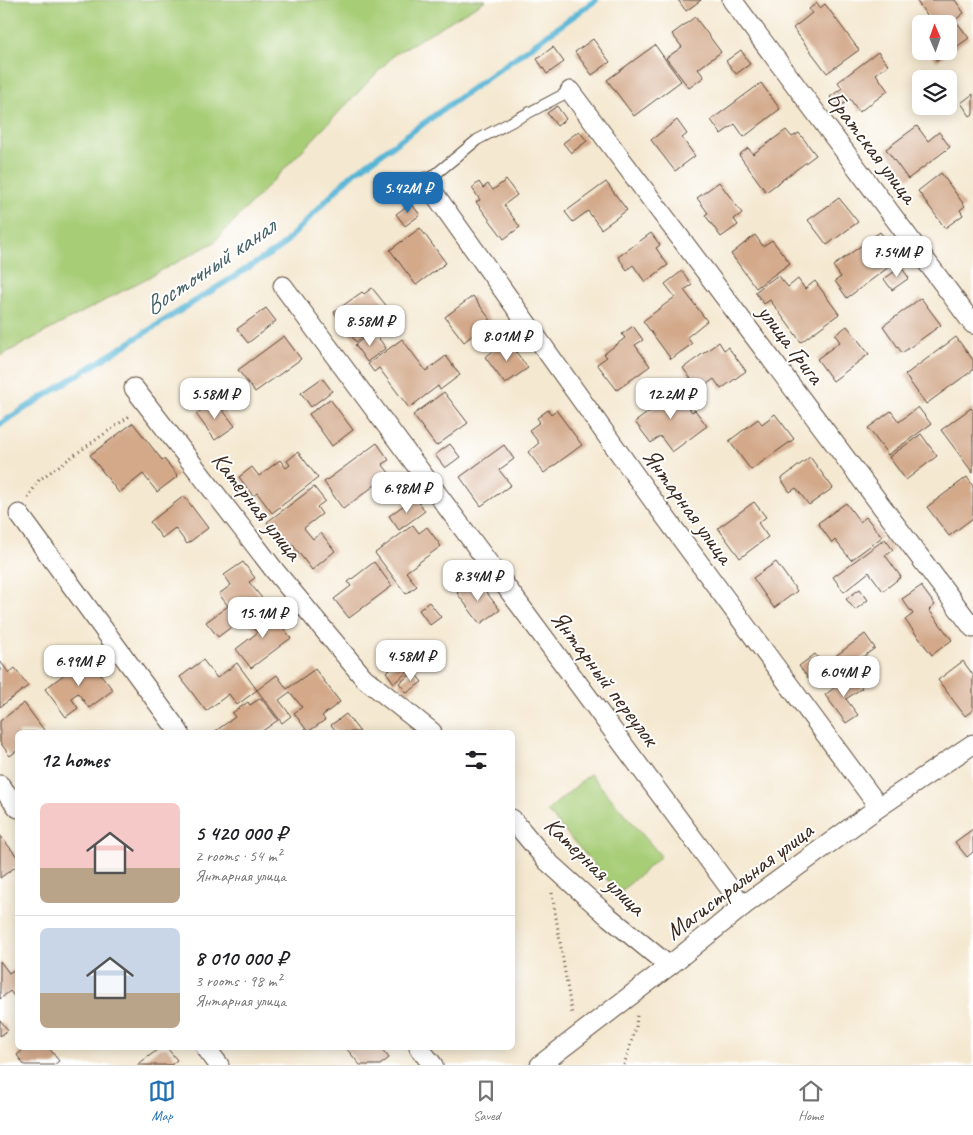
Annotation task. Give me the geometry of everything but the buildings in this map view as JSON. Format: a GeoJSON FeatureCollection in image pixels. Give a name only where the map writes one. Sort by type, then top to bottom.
{"type":"FeatureCollection","features":[{"type":"Feature","properties":{"kind":"street","name":"Братская улица"},"geometry":{"type":"LineString","coordinates":[[732,0],[973,324]]}},
{"type":"Feature","properties":{"kind":"street","name":"улица Грига"},"geometry":{"type":"LineString","coordinates":[[570,90],[973,628]]}},
{"type":"Feature","properties":{"kind":"street","name":"Янтарная улица"},"geometry":{"type":"LineString","coordinates":[[426,182],[652,499],[879,807]]}},
{"type":"Feature","properties":{"kind":"street","name":"Янтарный переулок"},"geometry":{"type":"LineString","coordinates":[[283,286],[743,906]]}},
{"type":"Feature","properties":{"kind":"street","name":"Катерная улица"},"geometry":{"type":"LineString","coordinates":[[134,388],[275,571],[364,678],[429,730]]}},
{"type":"Feature","properties":{"kind":"street"},"geometry":{"type":"LineString","coordinates":[[19,514],[179,730]]}},
{"type":"Feature","properties":{"kind":"street","name":"Магистральная улица"},"geometry":{"type":"LineString","coordinates":[[540,1065],[743,906],[879,807],[973,744]]}},
{"type":"Feature","properties":{"kind":"street"},"geometry":{"type":"LineString","coordinates":[[0,785],[15,804]]}},
{"type":"Feature","properties":{"kind":"street","name":"Катерная улица"},"geometry":{"type":"LineString","coordinates":[[515,823],[547,861],[609,917],[668,966]]}},
{"type":"Feature","properties":{"kind":"street"},"geometry":{"type":"LineString","coordinates":[[208,1050],[219,1065]]}},
{"type":"Feature","properties":{"kind":"street"},"geometry":{"type":"LineString","coordinates":[[421,1050],[433,1065]]}},
{"type":"Feature","properties":{"kind":"lane"},"geometry":{"type":"LineString","coordinates":[[426,182],[477,140],[570,90]]}},
{"type":"Feature","properties":{"kind":"path"},"geometry":{"type":"LineString","coordinates":[[19,514],[38,480],[146,404]]}},
{"type":"Feature","properties":{"kind":"path"},"geometry":{"type":"LineString","coordinates":[[547,861],[576,1038]]}},
{"type":"Feature","properties":{"kind":"path"},"geometry":{"type":"LineString","coordinates":[[624,1065],[636,1026],[638,990]]}},
{"type":"Feature","properties":{"kind":"green space"},"geometry":{"type":"Polygon","coordinates":[[[0,0],[486,0],[395,54],[213,243],[0,356],[0,0]]]}},
{"type":"Feature","properties":{"kind":"green space"},"geometry":{"type":"Polygon","coordinates":[[[590,774],[661,856],[619,893],[547,811],[590,774]]]}},
{"type":"Feature","properties":{"kind":"waterway","name":"Восточный канал"},"geometry":{"type":"LineString","coordinates":[[0,424],[281,247],[350,176],[596,0]]}}]}
